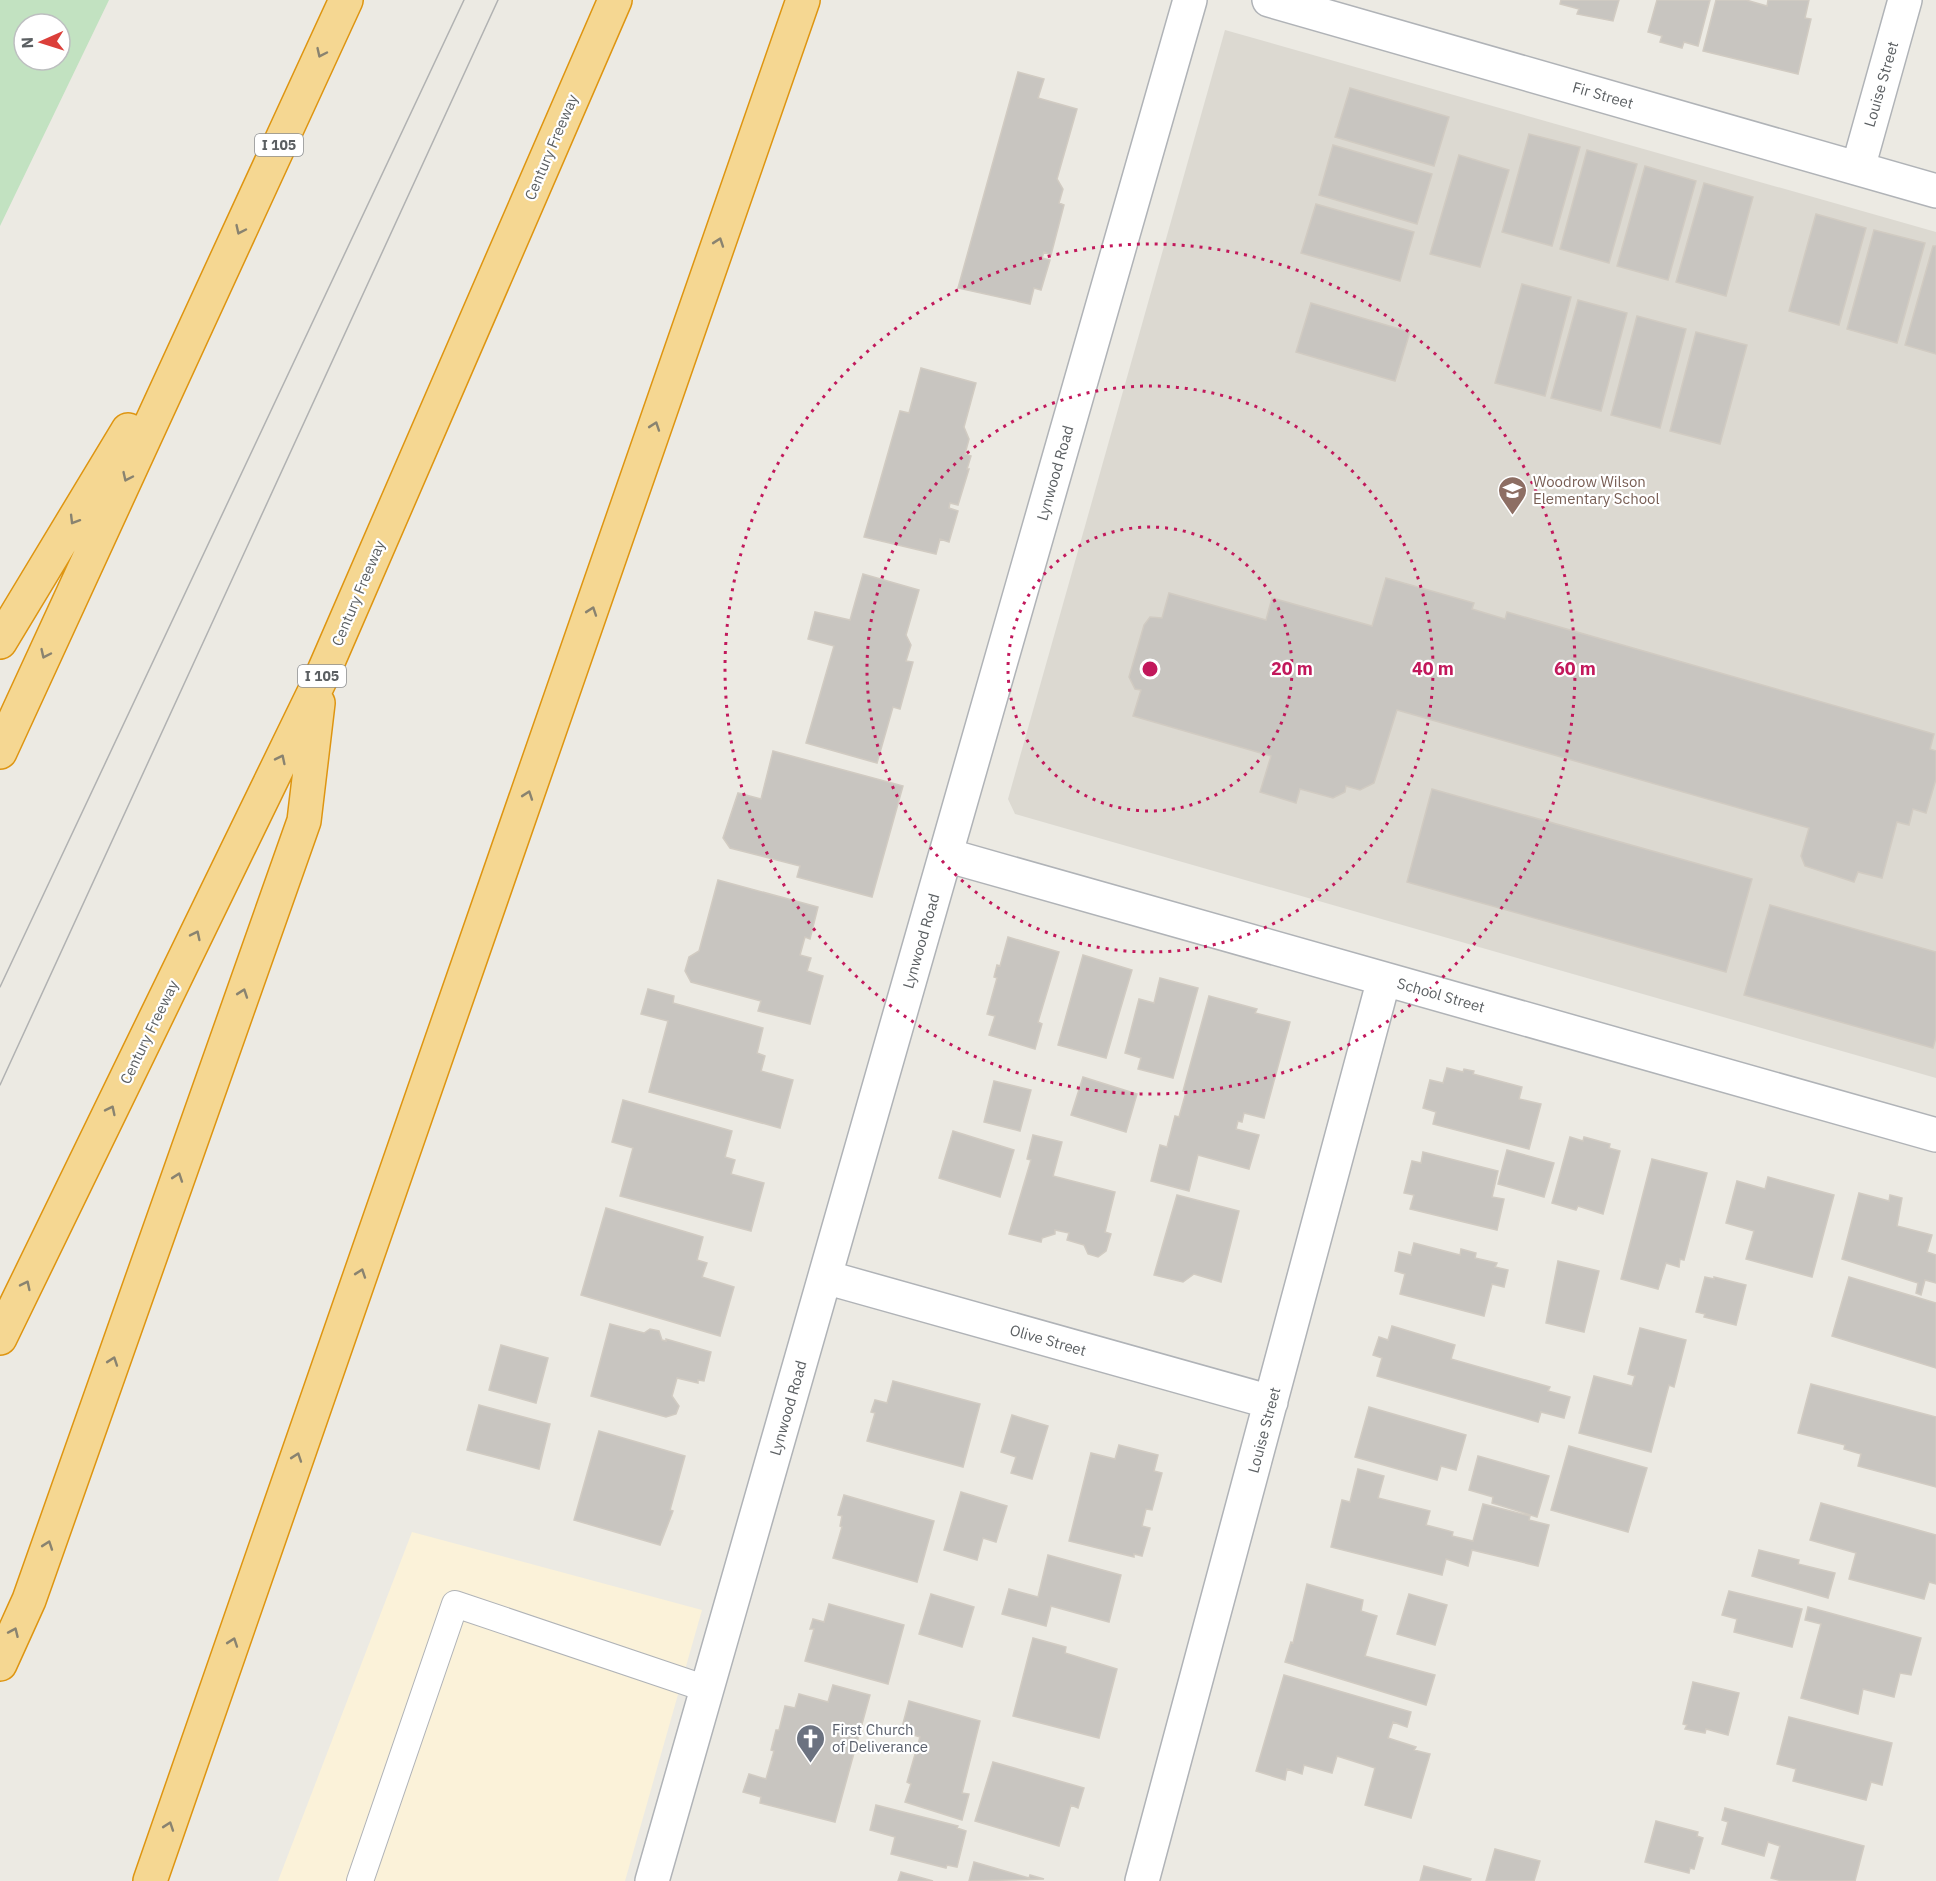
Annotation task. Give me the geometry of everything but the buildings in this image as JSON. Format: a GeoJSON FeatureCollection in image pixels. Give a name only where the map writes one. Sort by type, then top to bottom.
{"type":"FeatureCollection","features":[{"type":"Feature","properties":{"kind":"highway","name":"I 105"},"geometry":{"type":"LineString","coordinates":[[0,752],[346,0]]}},
{"type":"Feature","properties":{"kind":"highway","name":"Century Freeway"},"geometry":{"type":"LineString","coordinates":[[0,1338],[321,678],[615,0]]}},
{"type":"Feature","properties":{"kind":"highway"},"geometry":{"type":"LineString","coordinates":[[150,1881],[803,0]]}},
{"type":"Feature","properties":{"kind":"highway"},"geometry":{"type":"LineString","coordinates":[[0,642],[213,290]]}},
{"type":"Feature","properties":{"kind":"highway"},"geometry":{"type":"LineString","coordinates":[[0,1664],[29,1600],[304,821],[321,678]]}},
{"type":"Feature","properties":{"kind":"street","name":"Lynwood Road"},"geometry":{"type":"LineString","coordinates":[[652,1881],[1190,0]]}},
{"type":"Feature","properties":{"kind":"street","name":"Fir Street"},"geometry":{"type":"LineString","coordinates":[[1269,0],[1936,191]]}},
{"type":"Feature","properties":{"kind":"street","name":"Louise Street"},"geometry":{"type":"LineString","coordinates":[[1858,168],[1905,0]]}},
{"type":"Feature","properties":{"kind":"street","name":"School Street"},"geometry":{"type":"LineString","coordinates":[[946,855],[1936,1135]]}},
{"type":"Feature","properties":{"kind":"street","name":"Louise Street"},"geometry":{"type":"LineString","coordinates":[[1142,1881],[1384,979]]}},
{"type":"Feature","properties":{"kind":"street","name":"Olive Street"},"geometry":{"type":"LineString","coordinates":[[825,1277],[1271,1402]]}},
{"type":"Feature","properties":{"kind":"lane"},"geometry":{"type":"LineString","coordinates":[[360,1881],[455,1604],[707,1689]]}},
{"type":"Feature","properties":{"kind":"shaded area","name":"Woodrow Wilson Elementary School"},"geometry":{"type":"Polygon","coordinates":[[[1225,30],[1936,232],[1936,1078],[1015,814],[1008,799],[1225,30]]]}},
{"type":"Feature","properties":{"kind":"shaded area"},"geometry":{"type":"Polygon","coordinates":[[[412,1532],[702,1610],[625,1881],[278,1881],[412,1532]]]}},
{"type":"Feature","properties":{"kind":"green space"},"geometry":{"type":"Polygon","coordinates":[[[0,0],[109,0],[0,226],[0,0]]]}},
{"type":"Feature","properties":{"kind":"tram line"},"geometry":{"type":"LineString","coordinates":[[0,987],[464,0]]}},
{"type":"Feature","properties":{"kind":"tram line"},"geometry":{"type":"LineString","coordinates":[[0,1085],[498,0]]}},
{"type":"Feature","properties":{"kind":"place","name":"Woodrow Wilson Elementary School"},"geometry":{"type":"Point","coordinates":[1512,516]}},
{"type":"Feature","properties":{"kind":"place","name":"First Church of Deliverance"},"geometry":{"type":"Point","coordinates":[811,1764]}}]}
